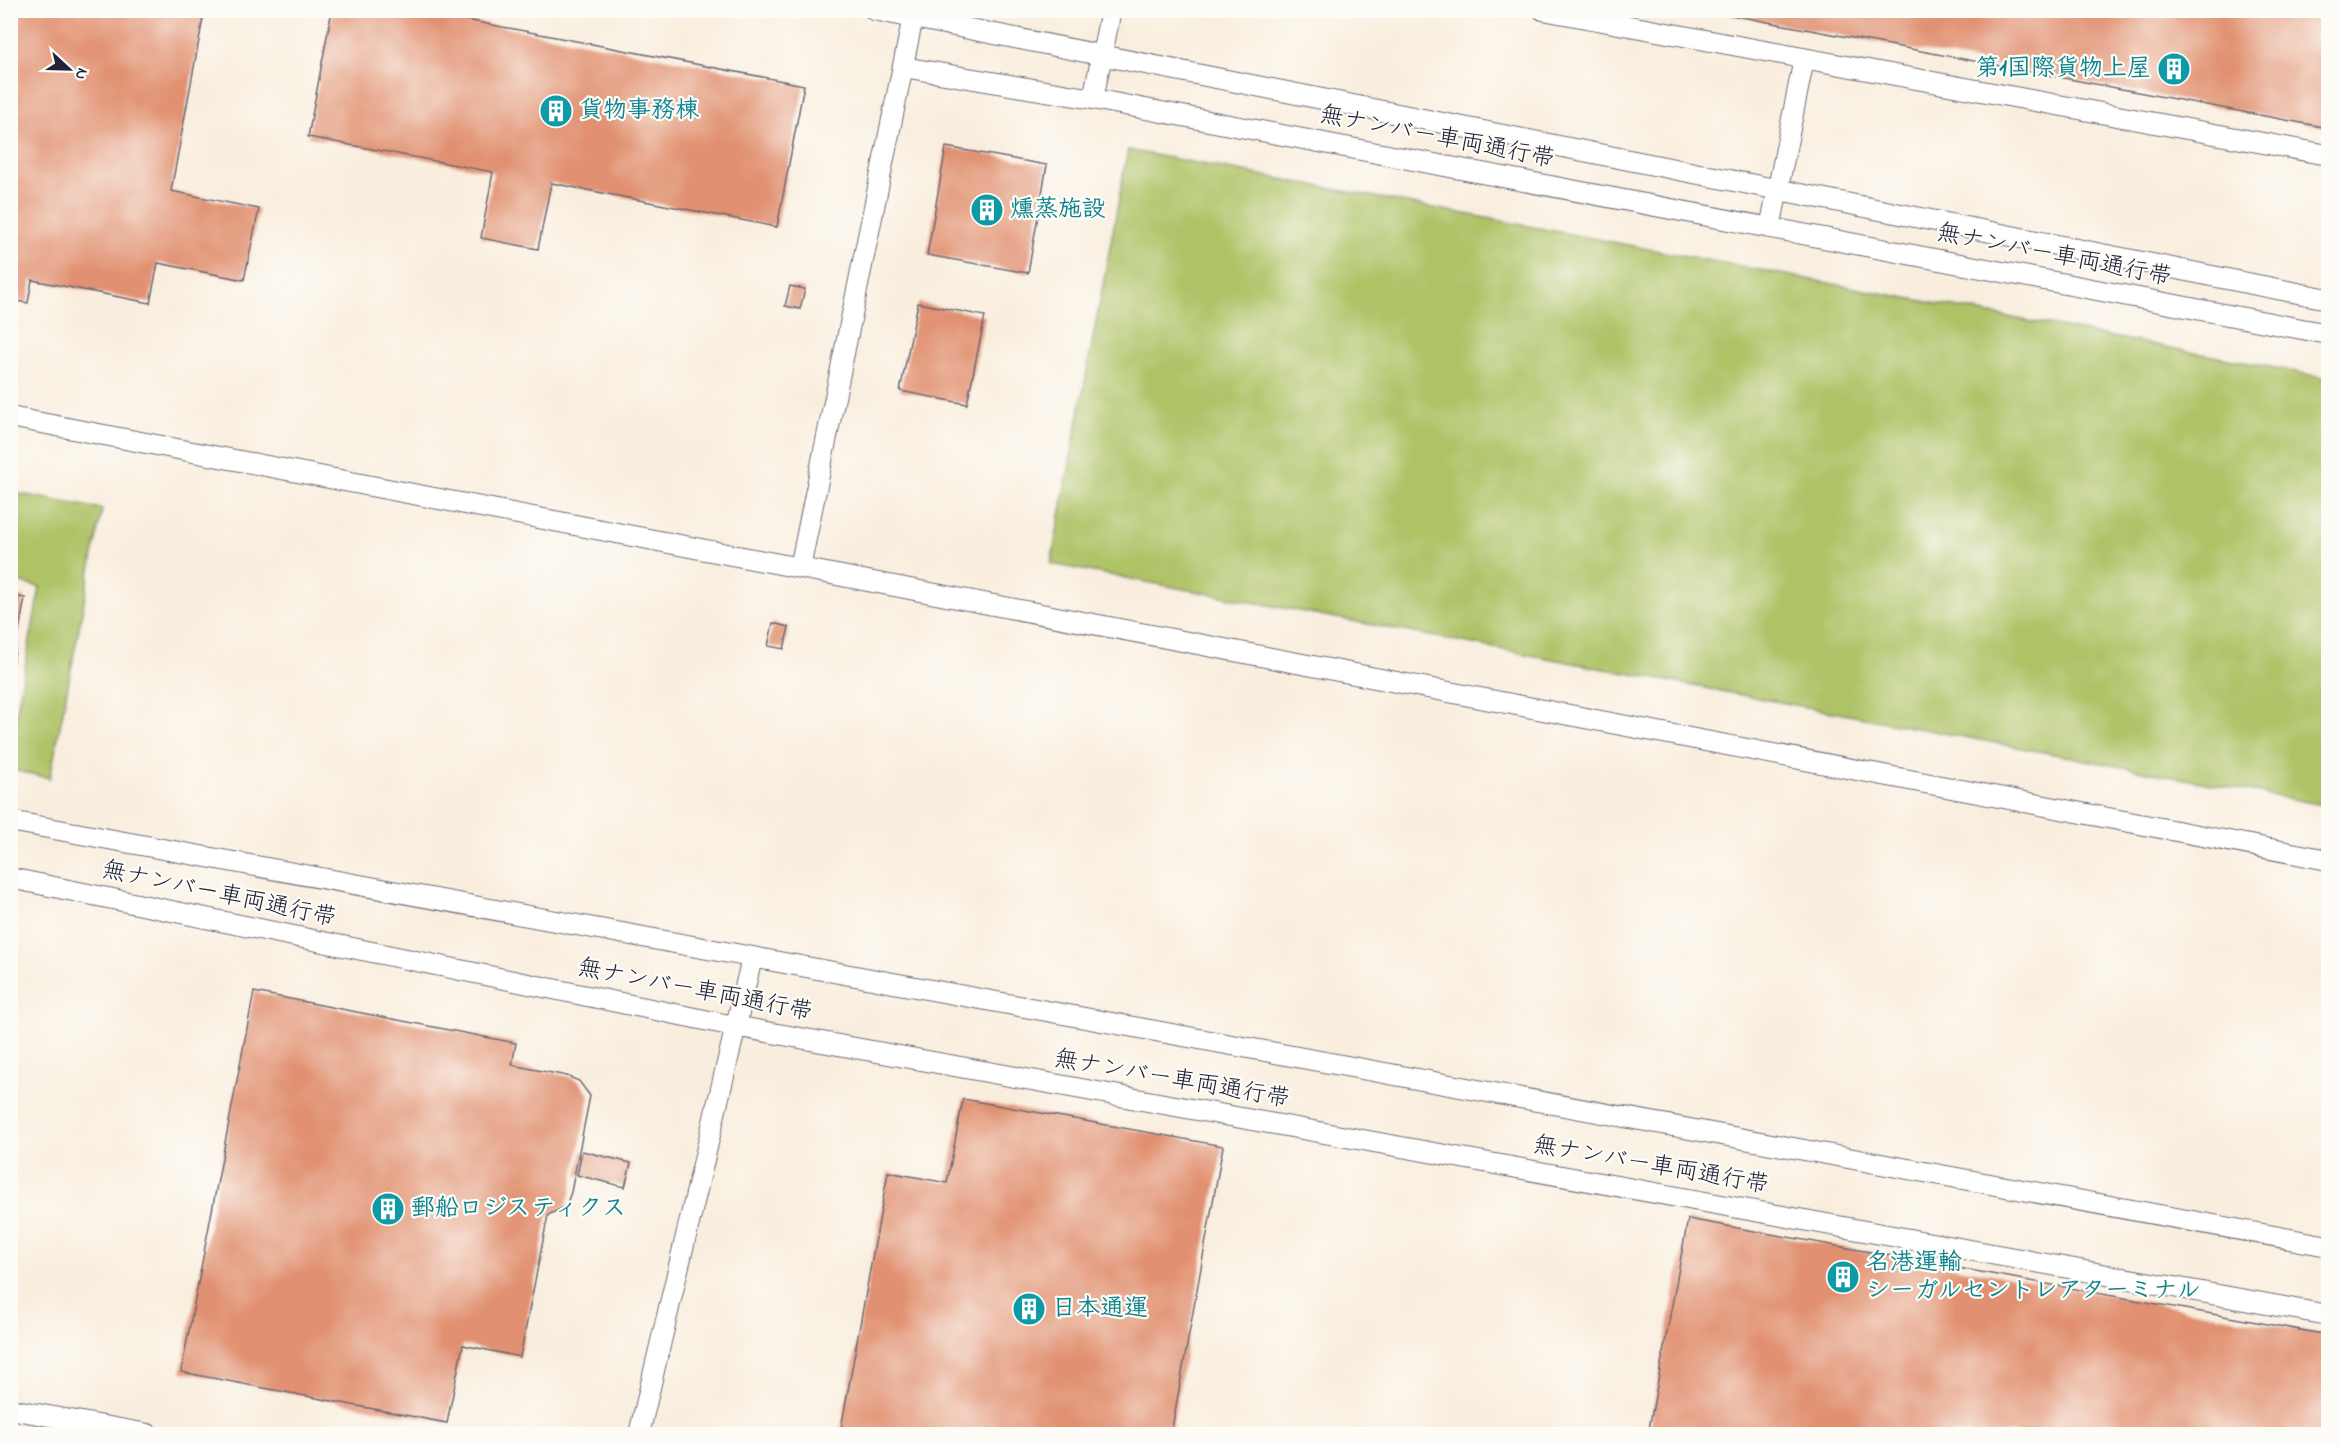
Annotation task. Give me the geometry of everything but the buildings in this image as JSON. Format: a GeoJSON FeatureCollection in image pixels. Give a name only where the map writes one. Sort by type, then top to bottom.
{"type":"FeatureCollection","features":[{"type":"Feature","properties":{"kind":"lane"},"geometry":{"type":"LineString","coordinates":[[874,10],[2328,299]]}},
{"type":"Feature","properties":{"kind":"lane"},"geometry":{"type":"LineString","coordinates":[[1093,99],[1111,10]]}},
{"type":"Feature","properties":{"kind":"lane"},"geometry":{"type":"LineString","coordinates":[[1543,10],[2328,155]]}},
{"type":"Feature","properties":{"kind":"lane"},"geometry":{"type":"LineString","coordinates":[[800,568],[913,17]]}},
{"type":"Feature","properties":{"kind":"lane"},"geometry":{"type":"LineString","coordinates":[[1770,228],[1804,58]]}},
{"type":"Feature","properties":{"kind":"lane","name":"無ナンバー車両通行帯"},"geometry":{"type":"LineString","coordinates":[[903,67],[1093,99],[2328,334]]}},
{"type":"Feature","properties":{"kind":"lane"},"geometry":{"type":"LineString","coordinates":[[10,417],[2328,860]]}},
{"type":"Feature","properties":{"kind":"lane"},"geometry":{"type":"LineString","coordinates":[[10,821],[2328,1246]]}},
{"type":"Feature","properties":{"kind":"lane","name":"無ナンバー車両通行帯"},"geometry":{"type":"LineString","coordinates":[[10,878],[735,1026],[2328,1315]]}},
{"type":"Feature","properties":{"kind":"lane"},"geometry":{"type":"LineString","coordinates":[[639,1434],[752,958]]}},
{"type":"Feature","properties":{"kind":"lane"},"geometry":{"type":"LineString","coordinates":[[10,1409],[148,1434]]}},
{"type":"Feature","properties":{"kind":"green space"},"geometry":{"type":"Polygon","coordinates":[[[1128,150],[2328,378],[2328,806],[1051,564],[1128,150]]]}},
{"type":"Feature","properties":{"kind":"green space"},"geometry":{"type":"Polygon","coordinates":[[[10,492],[102,509],[50,778],[11,770],[11,742],[40,587],[11,581],[10,492]]]}},
{"type":"Feature","properties":{"kind":"place","name":"第1国際貨物上屋"},"geometry":{"type":"Point","coordinates":[2174,69]}},
{"type":"Feature","properties":{"kind":"place","name":"貨物事務棟"},"geometry":{"type":"Point","coordinates":[556,111]}},
{"type":"Feature","properties":{"kind":"place","name":"燻蒸施設"},"geometry":{"type":"Point","coordinates":[987,210]}},
{"type":"Feature","properties":{"kind":"place","name":"郵船ロジスティクス"},"geometry":{"type":"Point","coordinates":[388,1209]}},
{"type":"Feature","properties":{"kind":"place","name":"名港運輸 シーガルセントレアターミナル"},"geometry":{"type":"Point","coordinates":[1843,1277]}},
{"type":"Feature","properties":{"kind":"place","name":"日本通運"},"geometry":{"type":"Point","coordinates":[1029,1309]}}]}
